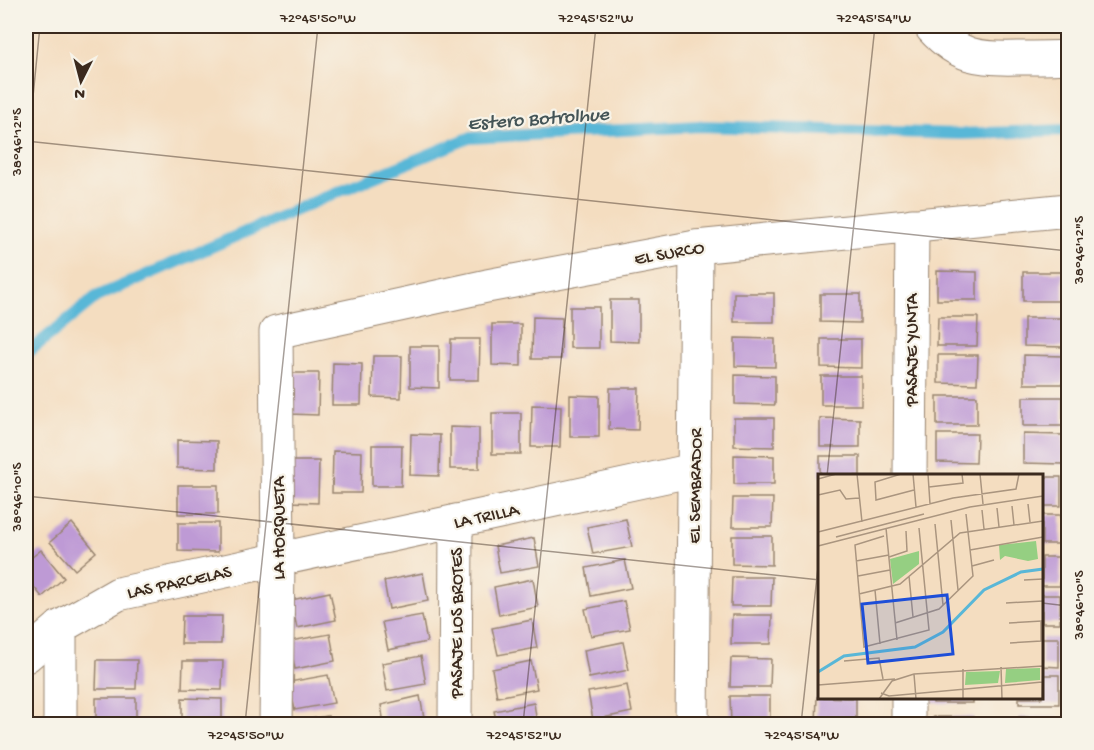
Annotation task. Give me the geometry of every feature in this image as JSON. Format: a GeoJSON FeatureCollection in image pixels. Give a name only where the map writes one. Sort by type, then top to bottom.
{"type":"FeatureCollection","features":[{"type":"Feature","properties":{"kind":"street"},"geometry":{"type":"LineString","coordinates":[[932,26],[941,38],[968,54],[987,58],[1068,57]]}},
{"type":"Feature","properties":{"kind":"street","name":"EL SURCO"},"geometry":{"type":"LineString","coordinates":[[276,332],[487,286],[696,247],[1068,210]]}},
{"type":"Feature","properties":{"kind":"street","name":"PASAJE YUNTA"},"geometry":{"type":"LineString","coordinates":[[910,474],[912,225]]}},
{"type":"Feature","properties":{"kind":"street","name":"EL SEMBRADOR"},"geometry":{"type":"LineString","coordinates":[[692,724],[696,247]]}},
{"type":"Feature","properties":{"kind":"street","name":"LA HORQUETA"},"geometry":{"type":"LineString","coordinates":[[276,332],[278,560],[276,724]]}},
{"type":"Feature","properties":{"kind":"street","name":"LA TRILLA"},"geometry":{"type":"LineString","coordinates":[[278,560],[694,470]]}},
{"type":"Feature","properties":{"kind":"street","name":"PASAJE LOS BROTES"},"geometry":{"type":"LineString","coordinates":[[455,724],[456,521]]}},
{"type":"Feature","properties":{"kind":"street","name":"LAS PARCELAS"},"geometry":{"type":"LineString","coordinates":[[26,656],[60,627],[117,594],[278,560]]}},
{"type":"Feature","properties":{"kind":"street"},"geometry":{"type":"LineString","coordinates":[[60,627],[60,724]]}},
{"type":"Feature","properties":{"kind":"street"},"geometry":{"type":"LineString","coordinates":[[908,699],[908,724]]}},
{"type":"Feature","properties":{"kind":"building"},"geometry":{"type":"Polygon","coordinates":[[[937,271],[977,272],[977,300],[937,300],[937,271]]]}},
{"type":"Feature","properties":{"kind":"building"},"geometry":{"type":"Polygon","coordinates":[[[1023,272],[1063,272],[1063,301],[1023,301],[1023,272]]]}},
{"type":"Feature","properties":{"kind":"building"},"geometry":{"type":"Polygon","coordinates":[[[734,293],[774,293],[774,322],[734,322],[734,293]]]}},
{"type":"Feature","properties":{"kind":"building"},"geometry":{"type":"Polygon","coordinates":[[[820,294],[860,294],[860,323],[820,322],[820,294]]]}},
{"type":"Feature","properties":{"kind":"building"},"geometry":{"type":"Polygon","coordinates":[[[610,300],[639,300],[639,342],[610,341],[610,300]]]}},
{"type":"Feature","properties":{"kind":"building"},"geometry":{"type":"Polygon","coordinates":[[[570,307],[599,307],[599,348],[570,348],[570,307]]]}},
{"type":"Feature","properties":{"kind":"building"},"geometry":{"type":"Polygon","coordinates":[[[533,317],[562,318],[561,359],[532,359],[533,317]]]}},
{"type":"Feature","properties":{"kind":"building"},"geometry":{"type":"Polygon","coordinates":[[[938,317],[978,317],[977,346],[937,346],[938,317]]]}},
{"type":"Feature","properties":{"kind":"building"},"geometry":{"type":"Polygon","coordinates":[[[1024,318],[1064,318],[1064,347],[1024,346],[1024,318]]]}},
{"type":"Feature","properties":{"kind":"building"},"geometry":{"type":"Polygon","coordinates":[[[492,324],[521,324],[521,366],[492,365],[492,324]]]}},
{"type":"Feature","properties":{"kind":"building"},"geometry":{"type":"Polygon","coordinates":[[[735,338],[775,339],[775,367],[735,366],[735,338]]]}},
{"type":"Feature","properties":{"kind":"building"},"geometry":{"type":"Polygon","coordinates":[[[451,339],[480,339],[479,380],[450,380],[451,339]]]}},
{"type":"Feature","properties":{"kind":"building"},"geometry":{"type":"Polygon","coordinates":[[[821,339],[861,339],[861,368],[821,367],[821,339]]]}},
{"type":"Feature","properties":{"kind":"building"},"geometry":{"type":"Polygon","coordinates":[[[410,346],[439,346],[439,388],[410,387],[410,346]]]}},
{"type":"Feature","properties":{"kind":"building"},"geometry":{"type":"Polygon","coordinates":[[[938,355],[978,355],[977,384],[938,383],[938,355]]]}},
{"type":"Feature","properties":{"kind":"building"},"geometry":{"type":"Polygon","coordinates":[[[1024,355],[1064,356],[1063,384],[1024,384],[1024,355]]]}},
{"type":"Feature","properties":{"kind":"building"},"geometry":{"type":"Polygon","coordinates":[[[373,356],[402,356],[401,398],[372,397],[373,356]]]}},
{"type":"Feature","properties":{"kind":"building"},"geometry":{"type":"Polygon","coordinates":[[[333,363],[362,364],[361,405],[332,405],[333,363]]]}},
{"type":"Feature","properties":{"kind":"building"},"geometry":{"type":"Polygon","coordinates":[[[289,373],[319,373],[318,415],[289,414],[289,373]]]}},
{"type":"Feature","properties":{"kind":"building"},"geometry":{"type":"Polygon","coordinates":[[[735,375],[775,376],[775,405],[735,404],[735,375]]]}},
{"type":"Feature","properties":{"kind":"building"},"geometry":{"type":"Polygon","coordinates":[[[821,376],[861,376],[861,405],[821,405],[821,376]]]}},
{"type":"Feature","properties":{"kind":"building"},"geometry":{"type":"Polygon","coordinates":[[[610,388],[639,388],[638,430],[609,429],[610,388]]]}},
{"type":"Feature","properties":{"kind":"building"},"geometry":{"type":"Polygon","coordinates":[[[570,395],[599,396],[599,437],[570,437],[570,395]]]}},
{"type":"Feature","properties":{"kind":"building"},"geometry":{"type":"Polygon","coordinates":[[[937,396],[977,396],[977,425],[937,425],[937,396]]]}},
{"type":"Feature","properties":{"kind":"building"},"geometry":{"type":"Polygon","coordinates":[[[1023,397],[1063,397],[1063,426],[1023,426],[1023,397]]]}},
{"type":"Feature","properties":{"kind":"building"},"geometry":{"type":"Polygon","coordinates":[[[532,405],[561,406],[560,447],[531,447],[532,405]]]}},
{"type":"Feature","properties":{"kind":"building"},"geometry":{"type":"Polygon","coordinates":[[[492,413],[521,413],[521,454],[492,454],[492,413]]]}},
{"type":"Feature","properties":{"kind":"building"},"geometry":{"type":"Polygon","coordinates":[[[734,418],[774,418],[774,447],[734,446],[734,418]]]}},
{"type":"Feature","properties":{"kind":"building"},"geometry":{"type":"Polygon","coordinates":[[[820,418],[860,419],[860,447],[820,447],[820,418]]]}},
{"type":"Feature","properties":{"kind":"building"},"geometry":{"type":"Polygon","coordinates":[[[450,427],[479,428],[479,469],[450,469],[450,427]]]}},
{"type":"Feature","properties":{"kind":"building"},"geometry":{"type":"Polygon","coordinates":[[[411,434],[440,435],[439,476],[410,475],[411,434]]]}},
{"type":"Feature","properties":{"kind":"building"},"geometry":{"type":"Polygon","coordinates":[[[937,434],[977,434],[976,463],[937,462],[937,434]]]}},
{"type":"Feature","properties":{"kind":"building"},"geometry":{"type":"Polygon","coordinates":[[[1023,434],[1063,435],[1063,464],[1023,463],[1023,434]]]}},
{"type":"Feature","properties":{"kind":"building"},"geometry":{"type":"Polygon","coordinates":[[[177,440],[217,441],[217,469],[177,468],[177,440]]]}},
{"type":"Feature","properties":{"kind":"building"},"geometry":{"type":"Polygon","coordinates":[[[372,445],[402,445],[401,486],[372,486],[372,445]]]}},
{"type":"Feature","properties":{"kind":"building"},"geometry":{"type":"Polygon","coordinates":[[[333,451],[362,452],[361,493],[332,493],[333,451]]]}},
{"type":"Feature","properties":{"kind":"building"},"geometry":{"type":"Polygon","coordinates":[[[734,455],[774,456],[774,484],[734,484],[734,455]]]}},
{"type":"Feature","properties":{"kind":"building"},"geometry":{"type":"Polygon","coordinates":[[[820,456],[860,456],[860,474],[820,474],[820,456]]]}},
{"type":"Feature","properties":{"kind":"building"},"geometry":{"type":"Polygon","coordinates":[[[290,461],[319,461],[318,503],[289,502],[290,461]]]}},
{"type":"Feature","properties":{"kind":"building"},"geometry":{"type":"Polygon","coordinates":[[[1043,477],[1061,477],[1061,506],[1043,506],[1043,477]]]}},
{"type":"Feature","properties":{"kind":"building"},"geometry":{"type":"Polygon","coordinates":[[[178,485],[218,485],[218,514],[178,514],[178,485]]]}},
{"type":"Feature","properties":{"kind":"building"},"geometry":{"type":"Polygon","coordinates":[[[733,498],[773,498],[772,527],[732,527],[733,498]]]}},
{"type":"Feature","properties":{"kind":"building"},"geometry":{"type":"Polygon","coordinates":[[[1043,515],[1061,515],[1061,544],[1043,544],[1043,515]]]}},
{"type":"Feature","properties":{"kind":"building"},"geometry":{"type":"Polygon","coordinates":[[[626,519],[632,547],[593,554],[587,527],[626,519]]]}},
{"type":"Feature","properties":{"kind":"building"},"geometry":{"type":"Polygon","coordinates":[[[72,523],[96,552],[75,570],[50,542],[72,523]]]}},
{"type":"Feature","properties":{"kind":"building"},"geometry":{"type":"Polygon","coordinates":[[[178,523],[218,523],[218,552],[178,551],[178,523]]]}},
{"type":"Feature","properties":{"kind":"building"},"geometry":{"type":"Polygon","coordinates":[[[732,536],[772,536],[772,565],[732,564],[732,536]]]}},
{"type":"Feature","properties":{"kind":"building"},"geometry":{"type":"Polygon","coordinates":[[[534,538],[539,566],[500,573],[495,546],[534,538]]]}},
{"type":"Feature","properties":{"kind":"building"},"geometry":{"type":"Polygon","coordinates":[[[41,550],[64,578],[42,597],[26,577],[26,562],[41,550]]]}},
{"type":"Feature","properties":{"kind":"building"},"geometry":{"type":"Polygon","coordinates":[[[1043,557],[1061,557],[1060,586],[1043,586],[1043,557]]]}},
{"type":"Feature","properties":{"kind":"building"},"geometry":{"type":"Polygon","coordinates":[[[625,560],[631,588],[591,596],[586,568],[625,560]]]}},
{"type":"Feature","properties":{"kind":"building"},"geometry":{"type":"Polygon","coordinates":[[[423,573],[428,601],[389,609],[384,581],[423,573]]]}},
{"type":"Feature","properties":{"kind":"building"},"geometry":{"type":"Polygon","coordinates":[[[732,577],[772,577],[771,606],[731,606],[732,577]]]}},
{"type":"Feature","properties":{"kind":"building"},"geometry":{"type":"Polygon","coordinates":[[[533,579],[538,607],[499,615],[494,587],[533,579]]]}},
{"type":"Feature","properties":{"kind":"building"},"geometry":{"type":"Polygon","coordinates":[[[330,592],[336,620],[297,628],[291,600],[330,592]]]}},
{"type":"Feature","properties":{"kind":"building"},"geometry":{"type":"Polygon","coordinates":[[[1043,595],[1060,595],[1060,623],[1043,623],[1043,595]]]}},
{"type":"Feature","properties":{"kind":"building"},"geometry":{"type":"Polygon","coordinates":[[[624,601],[630,629],[591,636],[585,609],[624,601]]]}},
{"type":"Feature","properties":{"kind":"building"},"geometry":{"type":"Polygon","coordinates":[[[422,615],[427,642],[388,650],[382,622],[422,615]]]}},
{"type":"Feature","properties":{"kind":"building"},"geometry":{"type":"Polygon","coordinates":[[[732,615],[772,615],[771,644],[731,644],[732,615]]]}},
{"type":"Feature","properties":{"kind":"building"},"geometry":{"type":"Polygon","coordinates":[[[182,616],[222,616],[221,644],[181,644],[182,616]]]}},
{"type":"Feature","properties":{"kind":"building"},"geometry":{"type":"Polygon","coordinates":[[[532,620],[537,648],[498,655],[492,628],[532,620]]]}},
{"type":"Feature","properties":{"kind":"building"},"geometry":{"type":"Polygon","coordinates":[[[330,634],[335,661],[295,669],[290,641],[330,634]]]}},
{"type":"Feature","properties":{"kind":"building"},"geometry":{"type":"Polygon","coordinates":[[[1043,638],[1059,638],[1059,667],[1043,666],[1043,638]]]}},
{"type":"Feature","properties":{"kind":"building"},"geometry":{"type":"Polygon","coordinates":[[[623,642],[629,670],[589,678],[584,650],[623,642]]]}},
{"type":"Feature","properties":{"kind":"building"},"geometry":{"type":"Polygon","coordinates":[[[421,656],[426,684],[387,691],[382,663],[421,656]]]}},
{"type":"Feature","properties":{"kind":"building"},"geometry":{"type":"Polygon","coordinates":[[[731,658],[771,659],[770,687],[730,687],[731,658]]]}},
{"type":"Feature","properties":{"kind":"building"},"geometry":{"type":"Polygon","coordinates":[[[97,660],[137,660],[136,689],[96,689],[97,660]]]}},
{"type":"Feature","properties":{"kind":"building"},"geometry":{"type":"Polygon","coordinates":[[[183,661],[223,661],[222,690],[182,689],[183,661]]]}},
{"type":"Feature","properties":{"kind":"building"},"geometry":{"type":"Polygon","coordinates":[[[531,661],[537,689],[497,697],[492,669],[531,661]]]}},
{"type":"Feature","properties":{"kind":"building"},"geometry":{"type":"Polygon","coordinates":[[[328,675],[334,703],[295,710],[289,682],[328,675]]]}},
{"type":"Feature","properties":{"kind":"building"},"geometry":{"type":"Polygon","coordinates":[[[1043,675],[1059,675],[1059,704],[1019,704],[1019,699],[1043,699],[1043,675]]]}},
{"type":"Feature","properties":{"kind":"building"},"geometry":{"type":"Polygon","coordinates":[[[627,685],[632,712],[593,720],[588,692],[627,685]]]}},
{"type":"Feature","properties":{"kind":"building"},"geometry":{"type":"Polygon","coordinates":[[[420,696],[425,724],[384,724],[381,705],[420,696]]]}},
{"type":"Feature","properties":{"kind":"building"},"geometry":{"type":"Polygon","coordinates":[[[730,696],[770,696],[770,724],[731,724],[730,696]]]}},
{"type":"Feature","properties":{"kind":"building"},"geometry":{"type":"Polygon","coordinates":[[[817,697],[818,699],[856,699],[856,724],[816,724],[817,697]]]}},
{"type":"Feature","properties":{"kind":"building"},"geometry":{"type":"Polygon","coordinates":[[[96,698],[136,698],[136,724],[96,724],[96,698]]]}},
{"type":"Feature","properties":{"kind":"building"},"geometry":{"type":"Polygon","coordinates":[[[182,698],[222,699],[222,724],[182,724],[182,698]]]}},
{"type":"Feature","properties":{"kind":"building"},"geometry":{"type":"Polygon","coordinates":[[[933,699],[973,699],[973,703],[933,703],[933,699]]]}},
{"type":"Feature","properties":{"kind":"building"},"geometry":{"type":"Polygon","coordinates":[[[534,703],[537,724],[497,724],[494,711],[534,703]]]}},
{"type":"Feature","properties":{"kind":"building"},"geometry":{"type":"Polygon","coordinates":[[[328,716],[329,724],[289,724],[289,723],[328,716]]]}},
{"type":"Feature","properties":{"kind":"building"},"geometry":{"type":"Polygon","coordinates":[[[933,717],[973,717],[973,724],[933,724],[933,717]]]}},
{"type":"Feature","properties":{"kind":"building"},"geometry":{"type":"Polygon","coordinates":[[[1019,717],[1059,718],[1059,724],[1019,724],[1019,717]]]}},
{"type":"Feature","properties":{"kind":"waterway","name":"Estero Botrolhue"},"geometry":{"type":"LineString","coordinates":[[26,354],[96,297],[335,193],[469,138],[700,126],[960,134],[1068,130]]}}]}
